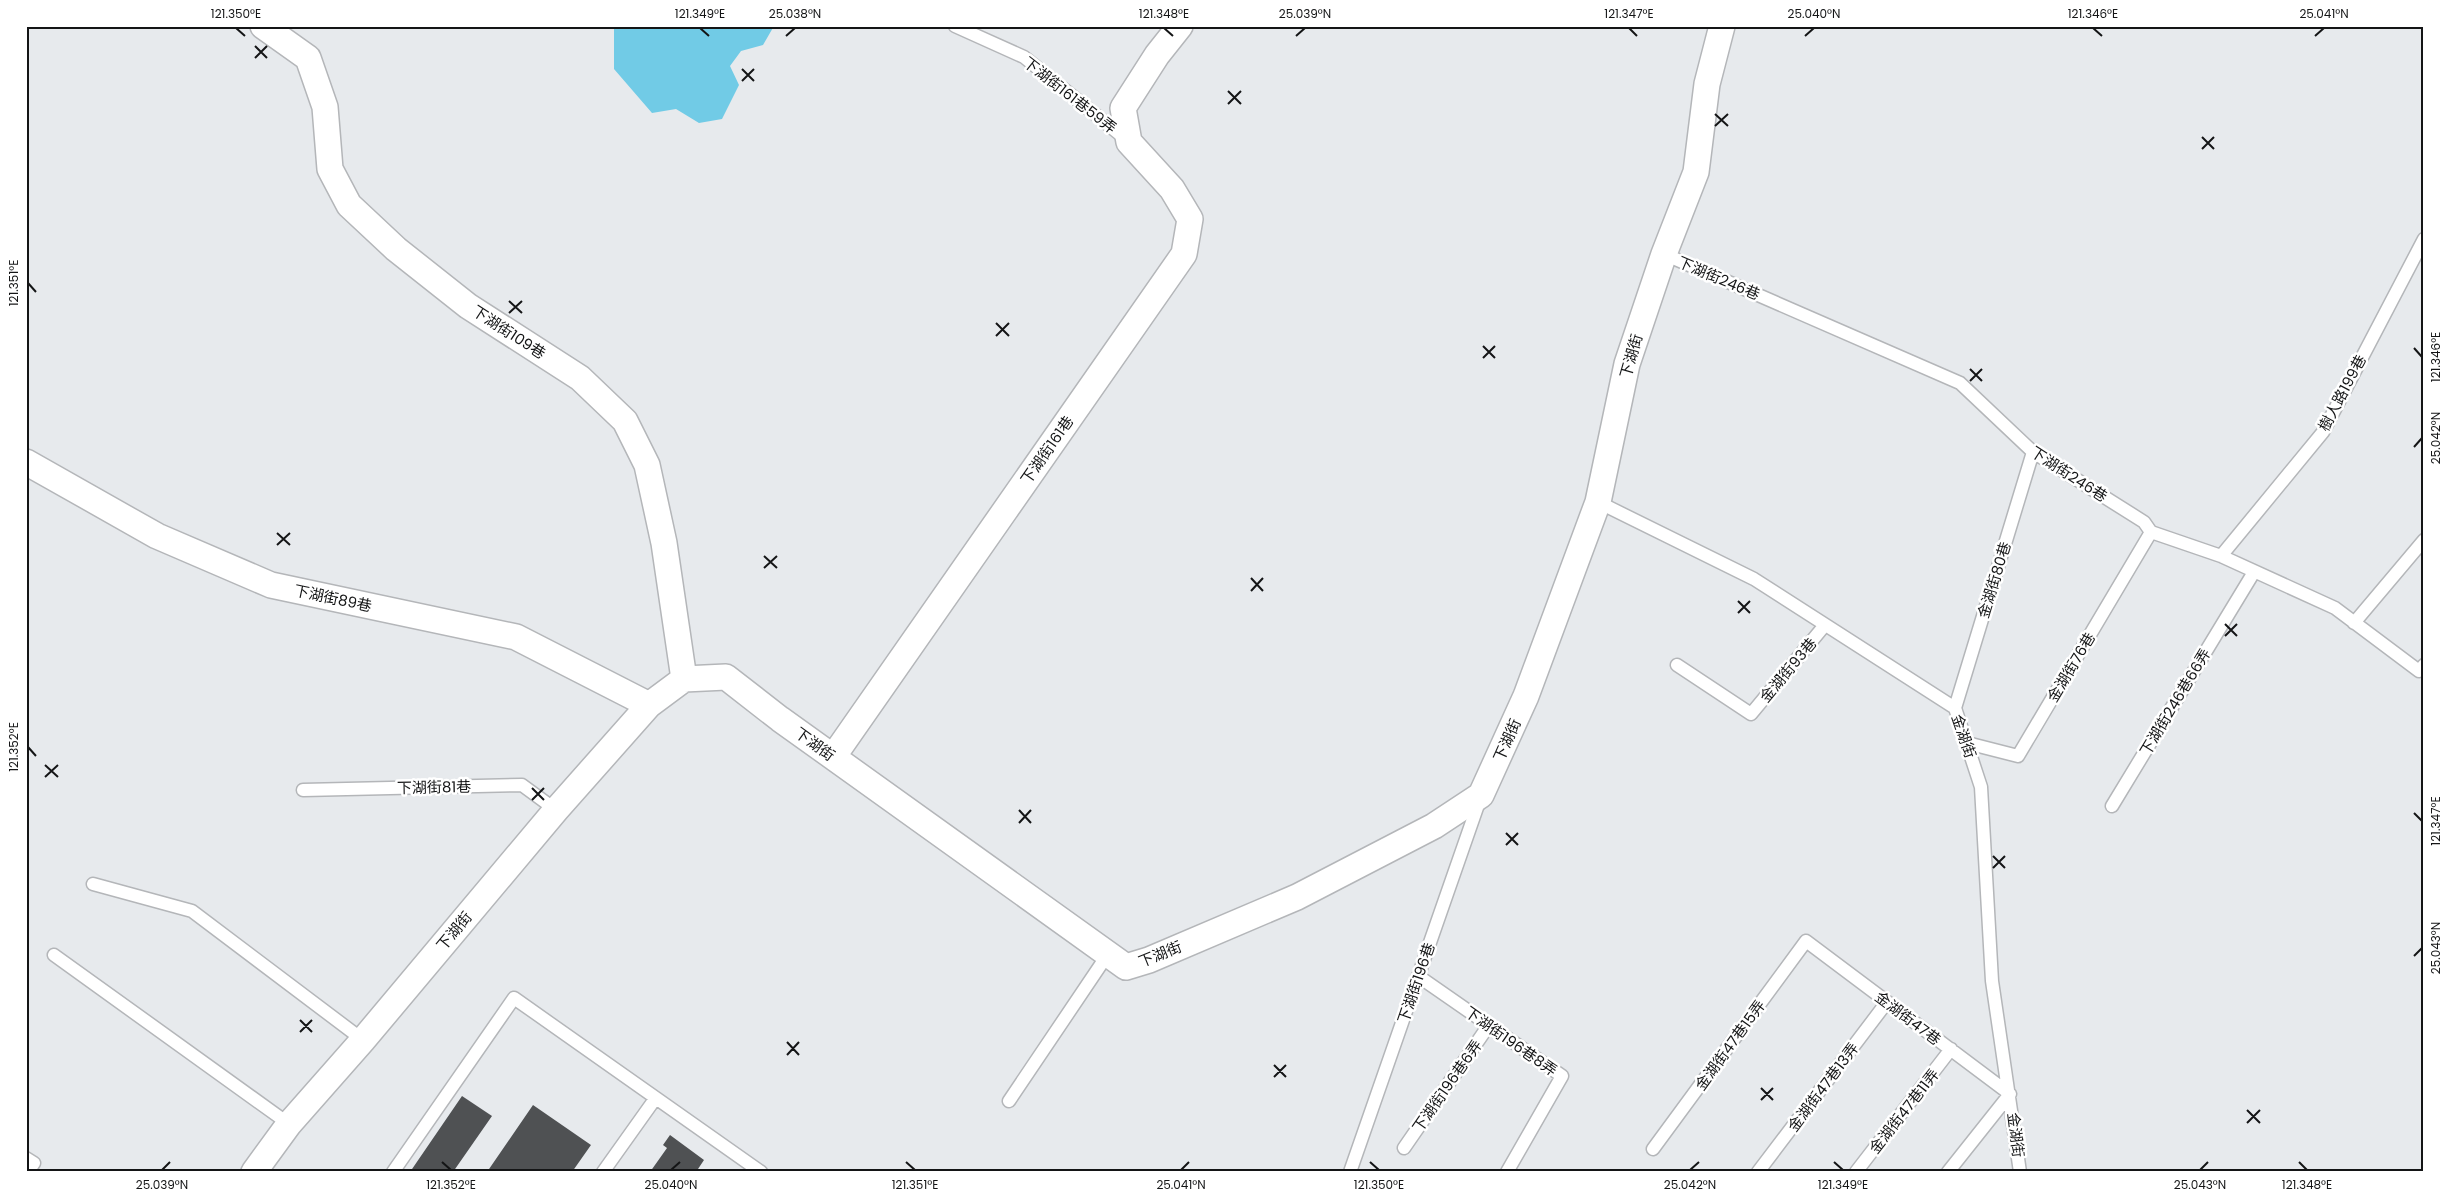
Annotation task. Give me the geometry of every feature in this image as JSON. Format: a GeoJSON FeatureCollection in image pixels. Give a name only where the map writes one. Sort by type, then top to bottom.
{"type":"FeatureCollection","features":[{"type":"Feature","properties":{"kind":"street","name":"下湖街109巷"},"geometry":{"type":"LineString","coordinates":[[264,26],[308,58],[325,107],[330,169],[349,205],[396,249],[468,306],[580,378],[625,421],[647,465],[664,543],[684,679]]}},
{"type":"Feature","properties":{"kind":"street"},"geometry":{"type":"LineString","coordinates":[[1129,142],[1123,108],[1157,55],[1180,26]]}},
{"type":"Feature","properties":{"kind":"street","name":"下湖街"},"geometry":{"type":"LineString","coordinates":[[254,1172],[289,1124],[364,1040],[556,810],[649,705],[684,679],[726,678],[1126,967],[1149,960],[1297,897],[1434,826],[1482,795],[1526,696],[1598,502],[1627,364],[1664,254],[1696,172],[1707,84],[1722,26]]}},
{"type":"Feature","properties":{"kind":"street","name":"下湖街161巷"},"geometry":{"type":"LineString","coordinates":[[833,756],[1184,254],[1190,219],[1172,189],[1129,142]]}},
{"type":"Feature","properties":{"kind":"street","name":"下湖街89巷"},"geometry":{"type":"LineString","coordinates":[[26,462],[157,536],[271,585],[516,637],[649,705]]}},
{"type":"Feature","properties":{"kind":"lane","name":"下湖街161巷59弄"},"geometry":{"type":"LineString","coordinates":[[955,26],[1024,57],[1129,142]]}},
{"type":"Feature","properties":{"kind":"lane","name":"樹人路199巷"},"geometry":{"type":"LineString","coordinates":[[2221,556],[2323,432],[2424,239]]}},
{"type":"Feature","properties":{"kind":"lane","name":"下湖街246巷"},"geometry":{"type":"LineString","coordinates":[[1664,254],[1960,383],[2033,452],[2144,522],[2151,532],[2221,556],[2335,608],[2421,668]]}},
{"type":"Feature","properties":{"kind":"lane","name":"金湖街80巷"},"geometry":{"type":"LineString","coordinates":[[1955,708],[2033,452]]}},
{"type":"Feature","properties":{"kind":"lane","name":"金湖街"},"geometry":{"type":"LineString","coordinates":[[1598,502],[1754,579],[1955,708],[1981,787],[1992,980],[2020,1172]]}},
{"type":"Feature","properties":{"kind":"lane","name":"金湖街76巷"},"geometry":{"type":"LineString","coordinates":[[1966,743],[2018,756],[2151,532]]}},
{"type":"Feature","properties":{"kind":"lane"},"geometry":{"type":"LineString","coordinates":[[2354,623],[2424,540]]}},
{"type":"Feature","properties":{"kind":"lane","name":"下湖街246巷66弄"},"geometry":{"type":"LineString","coordinates":[[2112,806],[2254,572]]}},
{"type":"Feature","properties":{"kind":"lane","name":"金湖街93巷"},"geometry":{"type":"LineString","coordinates":[[1676,665],[1751,714],[1825,625]]}},
{"type":"Feature","properties":{"kind":"lane","name":"下湖街81巷"},"geometry":{"type":"LineString","coordinates":[[303,790],[522,784],[556,810]]}},
{"type":"Feature","properties":{"kind":"lane","name":"下湖街196巷"},"geometry":{"type":"LineString","coordinates":[[1350,1172],[1482,795]]}},
{"type":"Feature","properties":{"kind":"lane"},"geometry":{"type":"LineString","coordinates":[[93,884],[192,911],[364,1040]]}},
{"type":"Feature","properties":{"kind":"lane","name":"金湖街47巷"},"geometry":{"type":"LineString","coordinates":[[1806,941],[2010,1094]]}},
{"type":"Feature","properties":{"kind":"lane","name":"金湖街47巷15弄"},"geometry":{"type":"LineString","coordinates":[[1653,1149],[1806,941]]}},
{"type":"Feature","properties":{"kind":"lane"},"geometry":{"type":"LineString","coordinates":[[1010,1101],[1108,954]]}},
{"type":"Feature","properties":{"kind":"lane"},"geometry":{"type":"LineString","coordinates":[[54,955],[289,1124]]}},
{"type":"Feature","properties":{"kind":"lane","name":"下湖街196巷8弄"},"geometry":{"type":"LineString","coordinates":[[1418,976],[1562,1076],[1507,1172]]}},
{"type":"Feature","properties":{"kind":"lane"},"geometry":{"type":"LineString","coordinates":[[394,1172],[514,998],[756,1170]]}},
{"type":"Feature","properties":{"kind":"lane","name":"金湖街47巷13弄"},"geometry":{"type":"LineString","coordinates":[[1758,1172],[1887,1002]]}},
{"type":"Feature","properties":{"kind":"lane","name":"下湖街196巷6弄"},"geometry":{"type":"LineString","coordinates":[[1404,1148],[1489,1025]]}},
{"type":"Feature","properties":{"kind":"lane","name":"金湖街47巷11弄"},"geometry":{"type":"LineString","coordinates":[[1856,1172],[1951,1049]]}},
{"type":"Feature","properties":{"kind":"lane"},"geometry":{"type":"LineString","coordinates":[[1948,1172],[2010,1094]]}},
{"type":"Feature","properties":{"kind":"lane"},"geometry":{"type":"LineString","coordinates":[[603,1172],[655,1099]]}},
{"type":"Feature","properties":{"kind":"lane"},"geometry":{"type":"LineString","coordinates":[[26,1158],[34,1163],[28,1172]]}},
{"type":"Feature","properties":{"kind":"water"},"geometry":{"type":"Polygon","coordinates":[[[614,26],[774,26],[763,45],[741,51],[730,66],[739,85],[722,119],[699,123],[676,109],[652,113],[614,69],[614,26]]]}},
{"type":"Feature","properties":{"kind":"building"},"geometry":{"type":"Polygon","coordinates":[[[462,1096],[492,1116],[453,1172],[410,1172],[462,1096]]]}},
{"type":"Feature","properties":{"kind":"building"},"geometry":{"type":"Polygon","coordinates":[[[533,1105],[591,1145],[572,1172],[487,1172],[533,1105]]]}},
{"type":"Feature","properties":{"kind":"building"},"geometry":{"type":"Polygon","coordinates":[[[670,1135],[704,1160],[696,1172],[650,1172],[667,1148],[663,1145],[670,1135]]]}}]}
